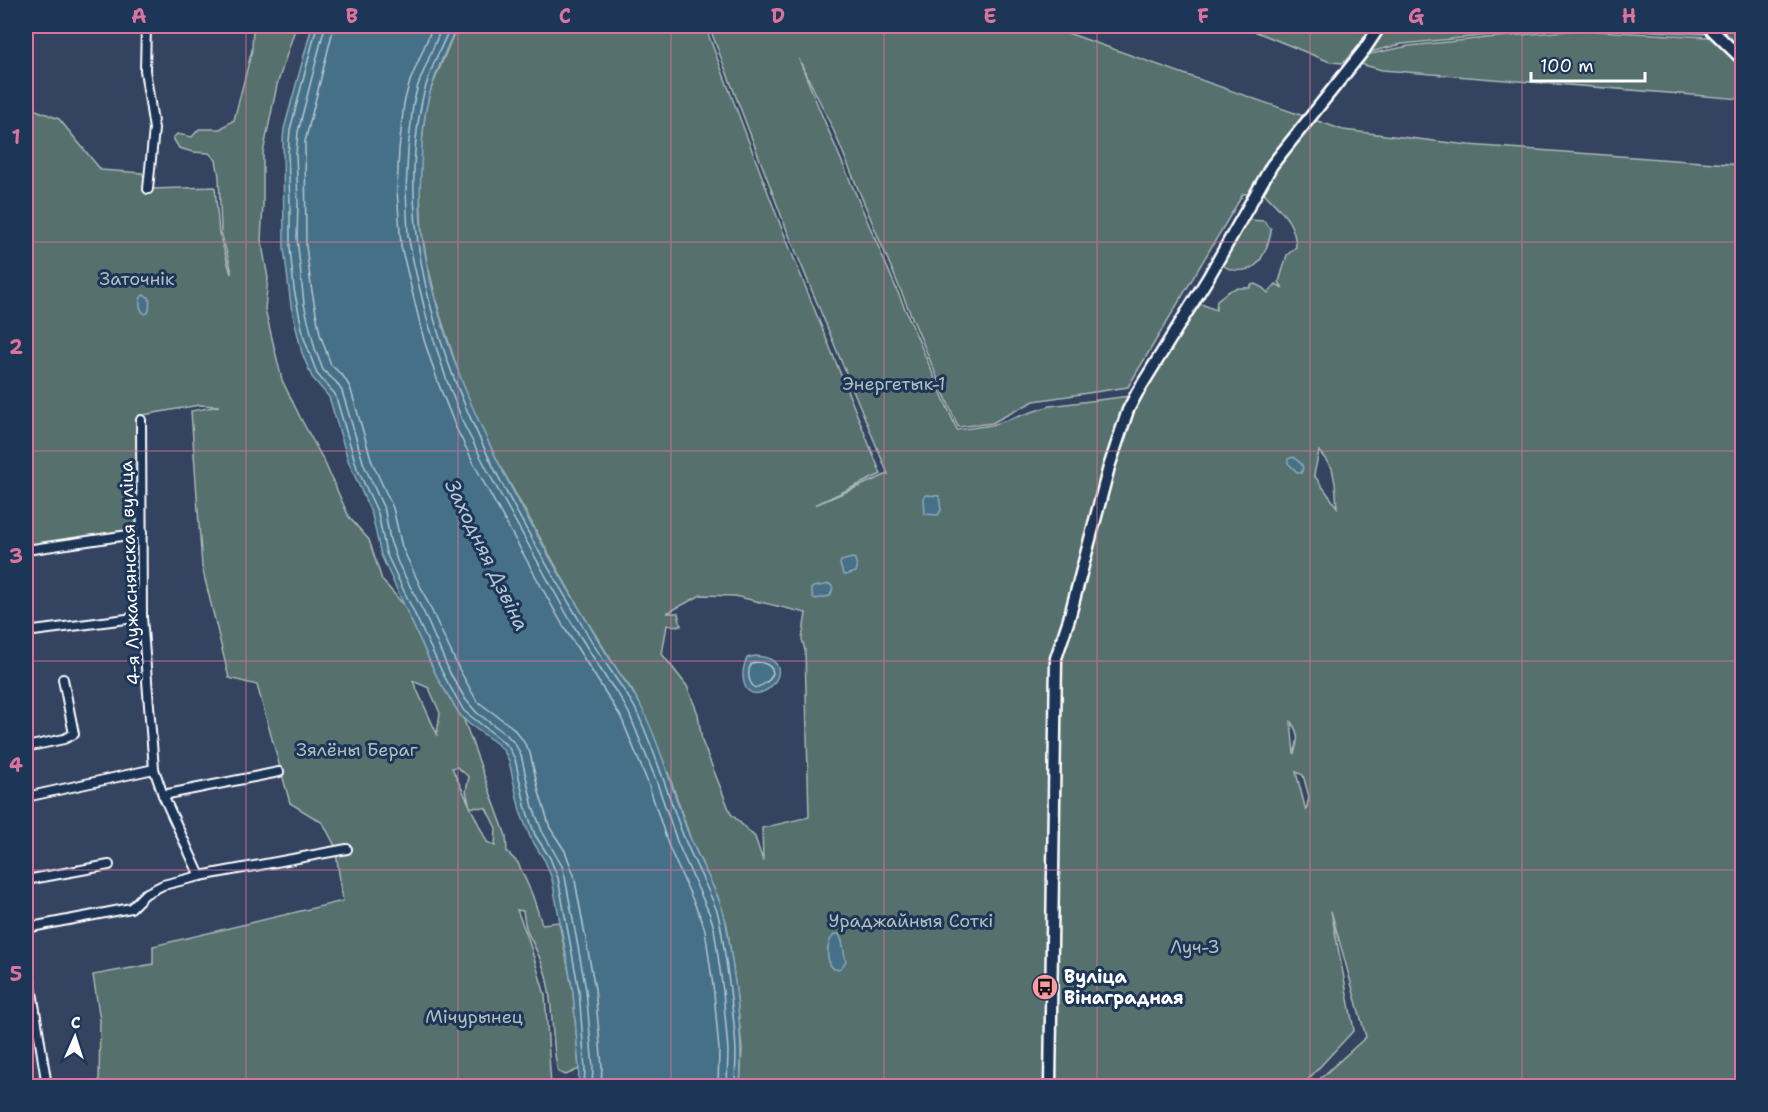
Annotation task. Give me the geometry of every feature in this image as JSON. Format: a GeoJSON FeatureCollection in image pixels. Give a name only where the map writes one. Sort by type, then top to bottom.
{"type":"FeatureCollection","features":[{"type":"Feature","properties":{"kind":"street"},"geometry":{"type":"LineString","coordinates":[[146,26],[145,70],[154,129],[148,189]]}},
{"type":"Feature","properties":{"kind":"street"},"geometry":{"type":"LineString","coordinates":[[1050,1086],[1056,658],[1069,619],[1123,420],[1272,165],[1364,50],[1380,26]]}},
{"type":"Feature","properties":{"kind":"street"},"geometry":{"type":"LineString","coordinates":[[1708,26],[1743,59]]}},
{"type":"Feature","properties":{"kind":"street","name":"4-я Лужаснянская вуліца"},"geometry":{"type":"LineString","coordinates":[[141,420],[142,617],[154,769],[163,795],[200,876]]}},
{"type":"Feature","properties":{"kind":"street"},"geometry":{"type":"LineString","coordinates":[[26,550],[142,533]]}},
{"type":"Feature","properties":{"kind":"street"},"geometry":{"type":"LineString","coordinates":[[26,632],[142,617]]}},
{"type":"Feature","properties":{"kind":"street"},"geometry":{"type":"LineString","coordinates":[[26,747],[64,739],[74,734],[63,679]]}},
{"type":"Feature","properties":{"kind":"street"},"geometry":{"type":"LineString","coordinates":[[26,797],[154,769]]}},
{"type":"Feature","properties":{"kind":"street"},"geometry":{"type":"LineString","coordinates":[[163,795],[279,772]]}},
{"type":"Feature","properties":{"kind":"street"},"geometry":{"type":"LineString","coordinates":[[26,928],[131,908],[145,894],[163,885],[347,849]]}},
{"type":"Feature","properties":{"kind":"street"},"geometry":{"type":"LineString","coordinates":[[26,880],[109,866]]}},
{"type":"Feature","properties":{"kind":"street"},"geometry":{"type":"LineString","coordinates":[[26,954],[47,1086]]}},
{"type":"Feature","properties":{"kind":"street"},"geometry":{"type":"LineString","coordinates":[[26,1027],[36,1024]]}},
{"type":"Feature","properties":{"kind":"green space"},"geometry":{"type":"Polygon","coordinates":[[[296,26],[277,85],[263,153],[261,239],[268,278],[265,309],[282,380],[324,461],[349,517],[369,540],[382,580],[404,605],[438,679],[464,720],[506,836],[507,852],[518,863],[542,924],[559,922],[573,992],[579,1069],[566,1075],[558,1072],[546,974],[527,930],[523,911],[517,910],[545,995],[551,1086],[99,1086],[100,1020],[93,975],[153,964],[153,946],[343,901],[335,846],[323,823],[290,803],[257,685],[229,678],[202,567],[191,411],[219,406],[199,405],[138,416],[139,528],[26,546],[26,106],[59,119],[101,170],[142,173],[150,189],[215,187],[219,233],[231,274],[221,232],[219,176],[216,160],[209,153],[179,148],[173,138],[177,134],[192,137],[199,129],[220,129],[234,120],[252,50],[253,27],[296,26]],[[413,681],[437,734],[440,713],[429,688],[413,681]],[[457,767],[452,768],[470,805],[466,791],[469,777],[457,767]],[[470,807],[487,842],[495,846],[496,828],[486,808],[470,807]]]}},
{"type":"Feature","properties":{"kind":"green space"},"geometry":{"type":"Polygon","coordinates":[[[457,26],[705,26],[778,219],[881,474],[815,505],[888,474],[786,228],[709,26],[1048,26],[1343,130],[1468,145],[1742,165],[1742,1086],[1312,1086],[1366,1037],[1331,911],[1354,1030],[1302,1086],[740,1086],[742,1049],[736,990],[727,925],[718,897],[691,840],[669,775],[641,707],[582,613],[504,473],[477,420],[440,315],[422,233],[420,190],[421,151],[426,107],[457,26]],[[799,59],[957,430],[992,425],[1050,406],[1130,396],[1201,304],[1216,310],[1217,300],[1228,292],[1239,288],[1250,288],[1255,284],[1268,293],[1276,284],[1283,288],[1279,282],[1287,255],[1296,247],[1293,230],[1286,217],[1264,193],[1243,194],[1128,387],[1034,401],[992,423],[958,427],[833,129],[799,59]],[[1319,451],[1314,475],[1337,507],[1332,468],[1319,451]],[[701,595],[667,613],[678,613],[681,626],[667,625],[662,654],[687,686],[698,714],[702,741],[731,814],[755,837],[763,861],[762,828],[809,817],[805,650],[802,639],[806,613],[735,596],[701,595]],[[1291,722],[1294,754],[1297,734],[1291,722]],[[1296,772],[1306,811],[1309,797],[1303,775],[1296,772]]]}},
{"type":"Feature","properties":{"kind":"green space"},"geometry":{"type":"Polygon","coordinates":[[[1242,26],[1369,26],[1367,38],[1343,63],[1330,62],[1242,26]]]}},
{"type":"Feature","properties":{"kind":"green space"},"geometry":{"type":"Polygon","coordinates":[[[1372,26],[1710,26],[1704,34],[1582,27],[1551,29],[1402,44],[1366,53],[1372,26]]]}},
{"type":"Feature","properties":{"kind":"green space"},"geometry":{"type":"Polygon","coordinates":[[[1714,26],[1742,26],[1742,99],[1382,70],[1357,63],[1365,55],[1409,46],[1486,38],[1579,30],[1708,37],[1714,26]]]}},
{"type":"Feature","properties":{"kind":"green space"},"geometry":{"type":"Polygon","coordinates":[[[1250,220],[1264,221],[1271,229],[1264,253],[1259,262],[1249,269],[1227,268],[1224,266],[1230,247],[1241,228],[1250,220]]]}},
{"type":"Feature","properties":{"kind":"water","name":"Заходняя Дзвіна"},"geometry":{"type":"Polygon","coordinates":[[[312,26],[457,26],[431,89],[423,128],[421,224],[433,292],[447,341],[485,435],[531,525],[599,642],[640,704],[690,838],[719,900],[726,923],[736,992],[740,1039],[740,1086],[578,1086],[579,1069],[573,992],[552,879],[545,861],[530,837],[520,811],[509,761],[504,751],[496,743],[460,715],[438,679],[381,555],[372,515],[349,463],[329,397],[312,377],[302,353],[291,306],[284,248],[283,140],[312,26]]]}},
{"type":"Feature","properties":{"kind":"water"},"geometry":{"type":"Polygon","coordinates":[[[143,295],[149,297],[150,305],[148,313],[145,314],[140,305],[143,295]]]}},
{"type":"Feature","properties":{"kind":"water"},"geometry":{"type":"Polygon","coordinates":[[[1293,457],[1302,466],[1301,473],[1298,473],[1288,463],[1288,459],[1293,457]]]}},
{"type":"Feature","properties":{"kind":"water"},"geometry":{"type":"Polygon","coordinates":[[[926,495],[939,496],[941,510],[938,515],[925,514],[926,495]]]}},
{"type":"Feature","properties":{"kind":"water"},"geometry":{"type":"Polygon","coordinates":[[[855,559],[856,572],[843,574],[841,561],[855,559]]]}},
{"type":"Feature","properties":{"kind":"water"},"geometry":{"type":"Polygon","coordinates":[[[830,584],[833,588],[830,596],[816,599],[813,597],[811,589],[813,587],[830,584]]]}},
{"type":"Feature","properties":{"kind":"water"},"geometry":{"type":"Polygon","coordinates":[[[755,656],[770,659],[777,666],[778,674],[768,689],[759,693],[751,693],[743,679],[744,668],[747,658],[755,656]]]}},
{"type":"Feature","properties":{"kind":"water"},"geometry":{"type":"Polygon","coordinates":[[[835,934],[841,937],[846,961],[841,968],[836,969],[829,962],[828,955],[830,940],[835,934]]]}},
{"type":"Feature","properties":{"kind":"place","name":"Вуліца Вінаградная"},"geometry":{"type":"Point","coordinates":[1045,987]}},
{"type":"Feature","properties":{"kind":"park label","name":"Заточнік"},"geometry":{"type":"Point","coordinates":[137,279]}},
{"type":"Feature","properties":{"kind":"park label","name":"Энергетык-1"},"geometry":{"type":"Point","coordinates":[894,384]}},
{"type":"Feature","properties":{"kind":"park label","name":"Зялёны Бераг"},"geometry":{"type":"Point","coordinates":[357,750]}},
{"type":"Feature","properties":{"kind":"park label","name":"Ураджайныя Соткі"},"geometry":{"type":"Point","coordinates":[911,921]}},
{"type":"Feature","properties":{"kind":"park label","name":"Луч-3"},"geometry":{"type":"Point","coordinates":[1195,947]}},
{"type":"Feature","properties":{"kind":"park label","name":"Мічурынец"},"geometry":{"type":"Point","coordinates":[474,1017]}}]}
